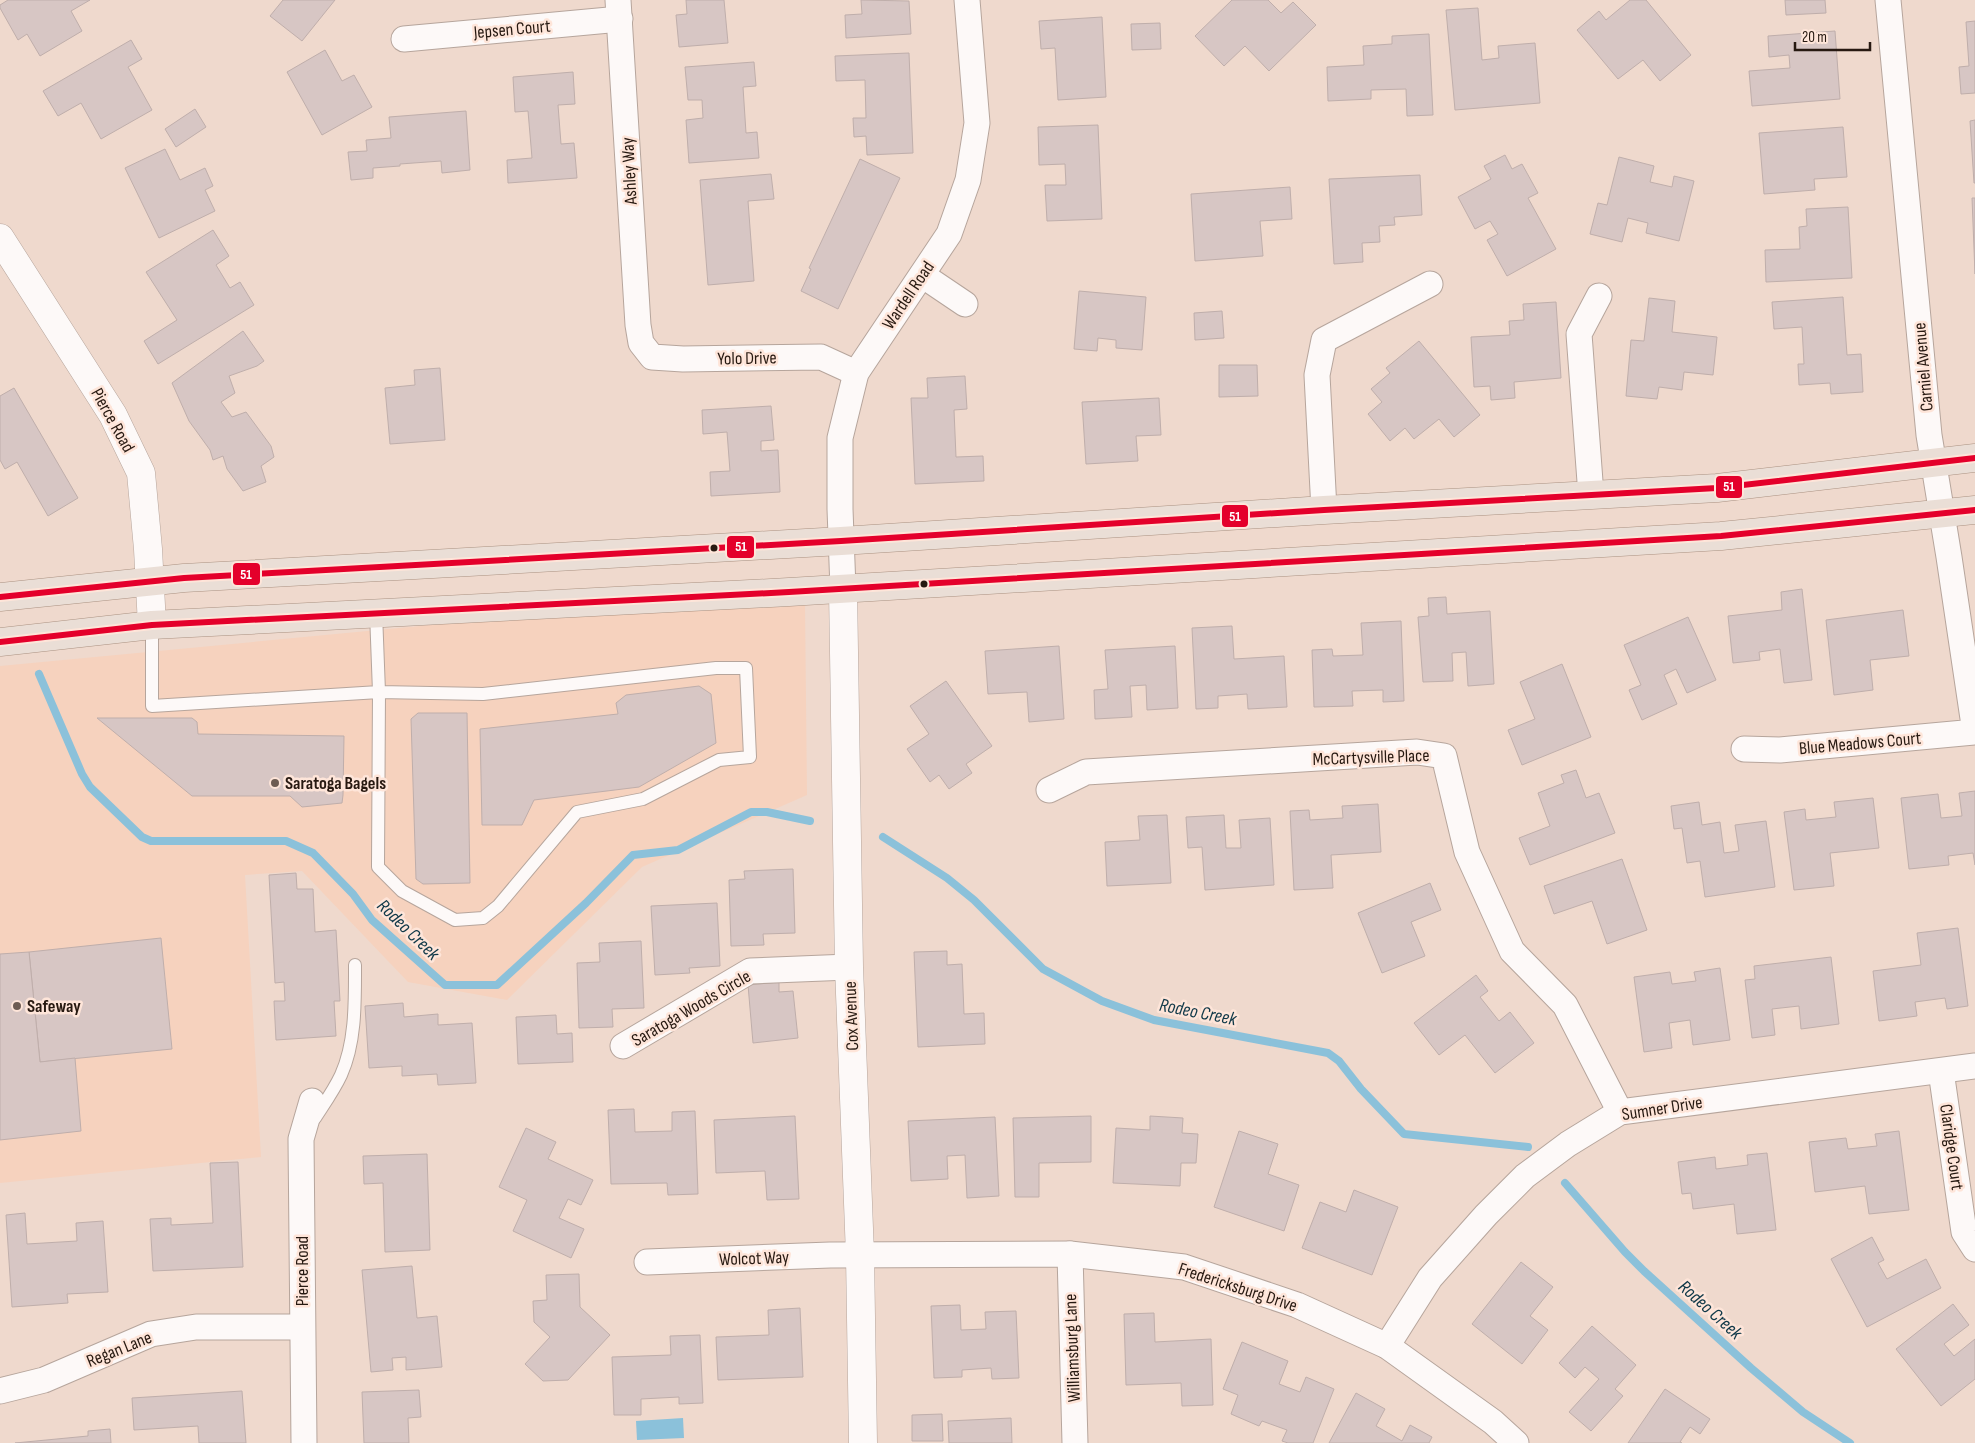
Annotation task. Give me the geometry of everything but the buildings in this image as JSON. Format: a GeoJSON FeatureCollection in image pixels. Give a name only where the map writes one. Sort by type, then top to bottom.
{"type":"FeatureCollection","features":[{"type":"Feature","properties":{"kind":"main road","name":"Pierce Road"},"geometry":{"type":"LineString","coordinates":[[0,238],[113,415],[141,473],[152,625]]}},
{"type":"Feature","properties":{"kind":"main road"},"geometry":{"type":"LineString","coordinates":[[0,597],[150,581],[1717,488],[1975,458]]}},
{"type":"Feature","properties":{"kind":"main road"},"geometry":{"type":"LineString","coordinates":[[0,642],[152,625],[843,588],[1721,536],[1942,515],[1975,510]]}},
{"type":"Feature","properties":{"kind":"main road","name":"Cox Avenue"},"geometry":{"type":"LineString","coordinates":[[843,588],[849,967],[860,1255],[863,1443]]}},
{"type":"Feature","properties":{"kind":"street","name":"Wardell Road"},"geometry":{"type":"LineString","coordinates":[[843,588],[840,438],[856,373],[949,234],[968,180],[977,123],[967,0]]}},
{"type":"Feature","properties":{"kind":"street","name":"Carniel Avenue"},"geometry":{"type":"LineString","coordinates":[[1888,0],[1929,435],[1975,732]]}},
{"type":"Feature","properties":{"kind":"street","name":"Jepsen Court"},"geometry":{"type":"LineString","coordinates":[[404,39],[619,10]]}},
{"type":"Feature","properties":{"kind":"street","name":"Ashley Way"},"geometry":{"type":"LineString","coordinates":[[619,10],[638,325],[641,343]]}},
{"type":"Feature","properties":{"kind":"street"},"geometry":{"type":"LineString","coordinates":[[922,275],[965,304]]}},
{"type":"Feature","properties":{"kind":"street"},"geometry":{"type":"LineString","coordinates":[[1324,510],[1317,376],[1324,340],[1430,284]]}},
{"type":"Feature","properties":{"kind":"street"},"geometry":{"type":"LineString","coordinates":[[1591,495],[1579,334],[1599,296]]}},
{"type":"Feature","properties":{"kind":"street","name":"Yolo Drive"},"geometry":{"type":"LineString","coordinates":[[641,343],[652,357],[683,359],[821,357],[856,373]]}},
{"type":"Feature","properties":{"kind":"street","name":"Blue Meadows Court"},"geometry":{"type":"LineString","coordinates":[[1744,749],[1780,750],[1975,732]]}},
{"type":"Feature","properties":{"kind":"street","name":"McCartysville Place"},"geometry":{"type":"LineString","coordinates":[[1049,790],[1086,772],[1417,752],[1444,756],[1467,852],[1512,951],[1565,1005],[1620,1112]]}},
{"type":"Feature","properties":{"kind":"street","name":"Saratoga Woods Circle"},"geometry":{"type":"LineString","coordinates":[[623,1046],[750,971],[849,967]]}},
{"type":"Feature","properties":{"kind":"street","name":"Sumner Drive"},"geometry":{"type":"LineString","coordinates":[[1387,1346],[1430,1278],[1486,1215],[1525,1176],[1568,1144],[1620,1112],[1975,1066]]}},
{"type":"Feature","properties":{"kind":"street","name":"Claridge Court"},"geometry":{"type":"LineString","coordinates":[[1941,1071],[1964,1232],[1975,1249]]}},
{"type":"Feature","properties":{"kind":"street","name":"Pierce Road"},"geometry":{"type":"LineString","coordinates":[[304,1443],[301,1139],[312,1101]]}},
{"type":"Feature","properties":{"kind":"street","name":"Fredericksburg Drive"},"geometry":{"type":"LineString","coordinates":[[860,1255],[1070,1254],[1184,1267],[1297,1306],[1387,1346],[1493,1422],[1516,1443]]}},
{"type":"Feature","properties":{"kind":"street","name":"Williamsburg Lane"},"geometry":{"type":"LineString","coordinates":[[1070,1254],[1075,1443]]}},
{"type":"Feature","properties":{"kind":"street","name":"Wolcot Way"},"geometry":{"type":"LineString","coordinates":[[647,1262],[860,1255]]}},
{"type":"Feature","properties":{"kind":"street","name":"Regan Lane"},"geometry":{"type":"LineString","coordinates":[[0,1391],[44,1380],[151,1334],[196,1327],[302,1327]]}},
{"type":"Feature","properties":{"kind":"lane"},"geometry":{"type":"LineString","coordinates":[[152,625],[152,706],[379,692],[483,694],[707,668],[746,668],[750,757],[719,760],[643,799],[577,812],[498,906],[483,918],[456,920],[402,891],[378,867],[379,692],[376,613]]}},
{"type":"Feature","properties":{"kind":"lane"},"geometry":{"type":"LineString","coordinates":[[301,1139],[342,1075],[350,1046],[355,1002],[355,965]]}},
{"type":"Feature","properties":{"kind":"shaded area"},"geometry":{"type":"Polygon","coordinates":[[[805,604],[807,795],[642,867],[507,1000],[408,982],[302,871],[245,875],[261,1157],[0,1183],[0,666],[568,612],[805,604]]]}},
{"type":"Feature","properties":{"kind":"water"},"geometry":{"type":"Polygon","coordinates":[[[683,1418],[684,1438],[637,1440],[636,1421],[683,1418]]]}},
{"type":"Feature","properties":{"kind":"waterway","name":"Rodeo Creek"},"geometry":{"type":"LineString","coordinates":[[39,674],[82,774],[90,787],[142,837],[151,841],[286,841],[313,853],[353,894],[372,920],[445,985],[497,985],[586,903],[633,855],[678,850],[751,812],[767,812],[810,821]]}},
{"type":"Feature","properties":{"kind":"waterway","name":"Rodeo Creek"},"geometry":{"type":"LineString","coordinates":[[883,837],[947,878],[974,900],[1043,969],[1102,1001],[1154,1020],[1328,1053],[1339,1061],[1361,1089],[1404,1134],[1528,1147]]}},
{"type":"Feature","properties":{"kind":"waterway","name":"Rodeo Creek"},"geometry":{"type":"LineString","coordinates":[[1565,1183],[1644,1271],[1751,1368],[1803,1412],[1850,1443]]}},
{"type":"Feature","properties":{"kind":"transit line","name":"51"},"geometry":{"type":"LineString","coordinates":[[0,597],[184,578],[841,541],[1324,510],[1717,488],[1975,458]]}},
{"type":"Feature","properties":{"kind":"transit line","name":"51"},"geometry":{"type":"LineString","coordinates":[[0,642],[152,625],[789,592],[1721,536],[1975,510]]}},
{"type":"Feature","properties":{"kind":"place","name":"Saratoga Bagels"},"geometry":{"type":"Point","coordinates":[275,783]}},
{"type":"Feature","properties":{"kind":"place","name":"Safeway"},"geometry":{"type":"Point","coordinates":[17,1006]}}]}
